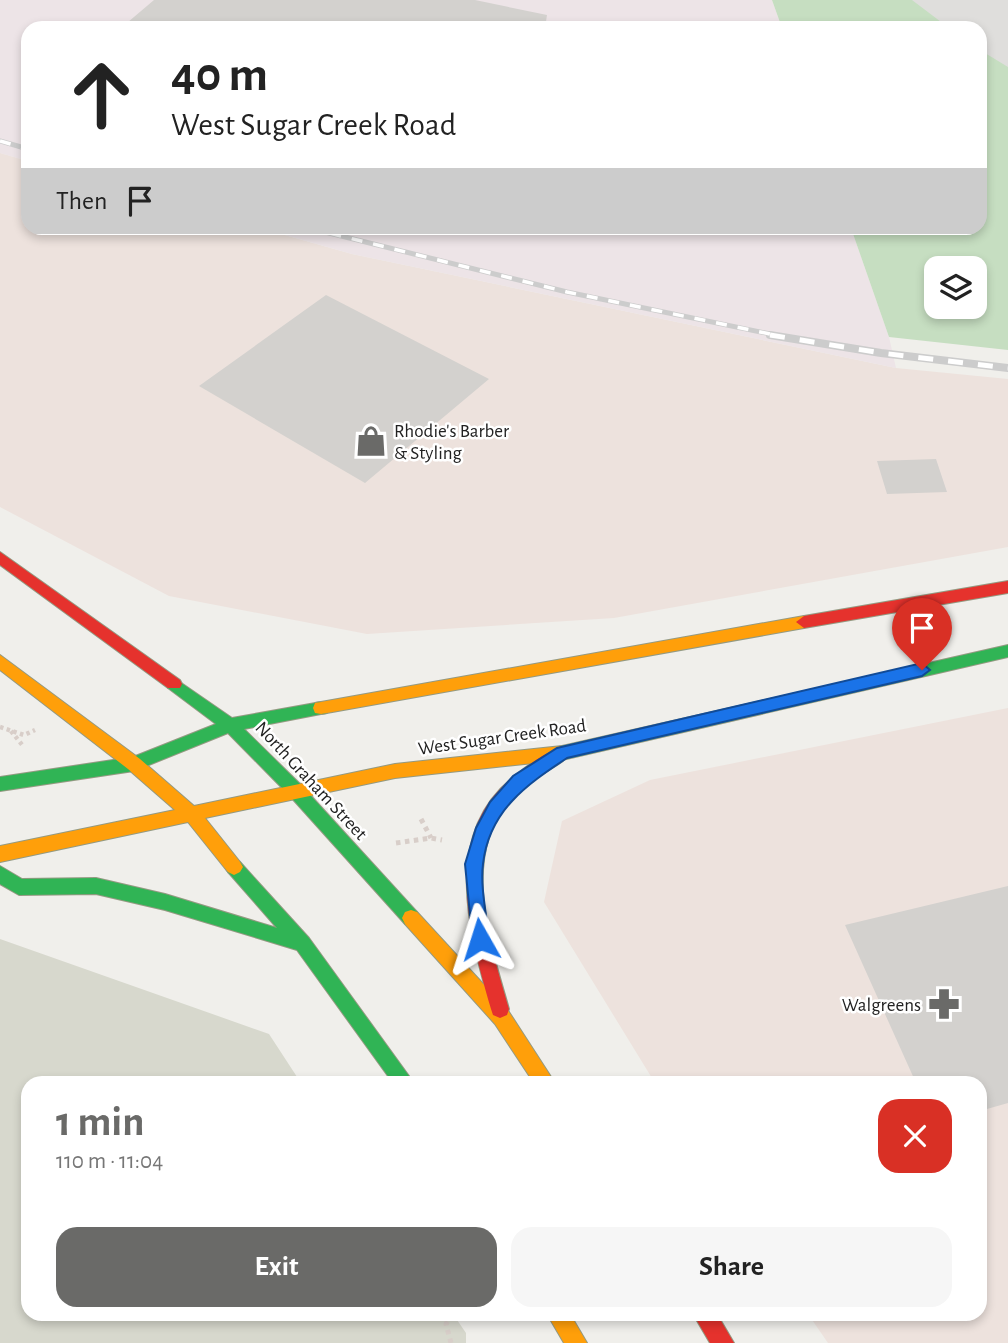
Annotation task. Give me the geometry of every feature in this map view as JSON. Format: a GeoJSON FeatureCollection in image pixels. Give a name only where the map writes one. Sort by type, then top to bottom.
{"type":"FeatureCollection","features":[{"type":"Feature","properties":{"kind":"main road","name":"North Graham Street"},"geometry":{"type":"LineString","coordinates":[[0,557],[230,725],[295,790],[502,1018],[540,1076]]}},
{"type":"Feature","properties":{"kind":"main road"},"geometry":{"type":"LineString","coordinates":[[0,784],[134,764],[230,725],[559,664],[1008,587]]}},
{"type":"Feature","properties":{"kind":"main road","name":"West Sugar Creek Road"},"geometry":{"type":"LineString","coordinates":[[0,854],[115,829],[193,816],[295,790],[396,771],[563,752],[1008,652]]}},
{"type":"Feature","properties":{"kind":"main road"},"geometry":{"type":"LineString","coordinates":[[0,661],[134,764],[193,816],[236,870],[303,944],[399,1076]]}},
{"type":"Feature","properties":{"kind":"main road"},"geometry":{"type":"LineString","coordinates":[[502,1018],[480,939],[474,864],[485,828],[496,807],[519,781],[563,752]]}},
{"type":"Feature","properties":{"kind":"main road"},"geometry":{"type":"LineString","coordinates":[[0,874],[19,887],[96,886],[165,902],[303,944]]}},
{"type":"Feature","properties":{"kind":"main road"},"geometry":{"type":"LineString","coordinates":[[562,1321],[576,1343]]}},
{"type":"Feature","properties":{"kind":"main road"},"geometry":{"type":"LineString","coordinates":[[709,1321],[723,1343]]}},
{"type":"Feature","properties":{"kind":"path"},"geometry":{"type":"LineString","coordinates":[[0,727],[24,735],[44,726]]}},
{"type":"Feature","properties":{"kind":"path"},"geometry":{"type":"LineString","coordinates":[[10,730],[29,754]]}},
{"type":"Feature","properties":{"kind":"path"},"geometry":{"type":"LineString","coordinates":[[21,743],[24,735]]}},
{"type":"Feature","properties":{"kind":"path"},"geometry":{"type":"LineString","coordinates":[[421,819],[431,838]]}},
{"type":"Feature","properties":{"kind":"path"},"geometry":{"type":"LineString","coordinates":[[395,843],[431,838],[444,840]]}},
{"type":"Feature","properties":{"kind":"path"},"geometry":{"type":"LineString","coordinates":[[446,1321],[445,1327],[451,1343]]}},
{"type":"Feature","properties":{"kind":"shaded area"},"geometry":{"type":"Polygon","coordinates":[[[0,0],[772,0],[780,21],[21,21],[21,159],[0,153],[0,0]]]}},
{"type":"Feature","properties":{"kind":"shaded area"},"geometry":{"type":"Polygon","coordinates":[[[772,0],[1008,0],[1008,99],[987,92],[987,21],[804,21],[772,0]]]}},
{"type":"Feature","properties":{"kind":"shaded area"},"geometry":{"type":"Polygon","coordinates":[[[0,153],[21,159],[21,235],[285,235],[352,254],[896,368],[1008,379],[1008,547],[614,618],[367,634],[169,596],[0,507],[0,153]]]}},
{"type":"Feature","properties":{"kind":"shaded area"},"geometry":{"type":"Polygon","coordinates":[[[285,235],[853,235],[889,337],[896,368],[352,254],[285,235]]]}},
{"type":"Feature","properties":{"kind":"shaded area"},"geometry":{"type":"Polygon","coordinates":[[[1008,708],[1008,1343],[828,1343],[813,1321],[987,1321],[987,1076],[651,1076],[544,902],[562,821],[650,780],[1008,708]]]}},
{"type":"Feature","properties":{"kind":"shaded area"},"geometry":{"type":"Polygon","coordinates":[[[0,939],[269,1034],[296,1076],[21,1076],[21,1321],[458,1321],[466,1333],[466,1343],[0,1343],[0,939]]]}},
{"type":"Feature","properties":{"kind":"green space"},"geometry":{"type":"Polygon","coordinates":[[[772,0],[912,0],[940,21],[780,21],[772,0]]]}},
{"type":"Feature","properties":{"kind":"green space"},"geometry":{"type":"Polygon","coordinates":[[[987,54],[1008,67],[1008,350],[889,337],[853,235],[987,235],[987,54]]]}},
{"type":"Feature","properties":{"kind":"building"},"geometry":{"type":"Polygon","coordinates":[[[154,0],[475,0],[547,15],[546,21],[129,21],[154,0]]]}},
{"type":"Feature","properties":{"kind":"building"},"geometry":{"type":"Polygon","coordinates":[[[326,295],[489,379],[365,483],[199,386],[326,295]]]}},
{"type":"Feature","properties":{"kind":"building"},"geometry":{"type":"Polygon","coordinates":[[[936,459],[947,492],[887,494],[877,461],[936,459]]]}},
{"type":"Feature","properties":{"kind":"building","name":"Walgreens"},"geometry":{"type":"Polygon","coordinates":[[[1008,886],[1008,1103],[987,1109],[987,1076],[913,1076],[845,925],[1008,886]]]}},
{"type":"Feature","properties":{"kind":"railway"},"geometry":{"type":"LineString","coordinates":[[0,141],[21,147]]}},
{"type":"Feature","properties":{"kind":"railway"},"geometry":{"type":"LineString","coordinates":[[337,235],[567,292],[780,336]]}},
{"type":"Feature","properties":{"kind":"railway"},"geometry":{"type":"LineString","coordinates":[[770,335],[881,353],[1008,368]]}},
{"type":"Feature","properties":{"kind":"traffic: fast"},"geometry":{"type":"LineString","coordinates":[[562,753],[1008,651]]}},
{"type":"Feature","properties":{"kind":"traffic: fast"},"geometry":{"type":"LineString","coordinates":[[174,684],[230,725],[295,790],[411,918]]}},
{"type":"Feature","properties":{"kind":"traffic: fast"},"geometry":{"type":"LineString","coordinates":[[0,784],[134,764],[230,725],[321,708]]}},
{"type":"Feature","properties":{"kind":"traffic: fast"},"geometry":{"type":"LineString","coordinates":[[234,867],[303,944],[399,1076]]}},
{"type":"Feature","properties":{"kind":"traffic: fast"},"geometry":{"type":"LineString","coordinates":[[0,874],[19,887],[96,886],[165,902],[303,944]]}},
{"type":"Feature","properties":{"kind":"traffic: slow"},"geometry":{"type":"LineString","coordinates":[[321,708],[804,622]]}},
{"type":"Feature","properties":{"kind":"traffic: slow"},"geometry":{"type":"LineString","coordinates":[[0,661],[134,764],[193,816],[234,867]]}},
{"type":"Feature","properties":{"kind":"traffic: slow"},"geometry":{"type":"LineString","coordinates":[[0,854],[395,771],[562,753]]}},
{"type":"Feature","properties":{"kind":"traffic: slow"},"geometry":{"type":"LineString","coordinates":[[411,918],[502,1018],[540,1076]]}},
{"type":"Feature","properties":{"kind":"traffic: slow"},"geometry":{"type":"LineString","coordinates":[[562,1321],[576,1343]]}},
{"type":"Feature","properties":{"kind":"traffic: jam"},"geometry":{"type":"LineString","coordinates":[[0,557],[174,684]]}},
{"type":"Feature","properties":{"kind":"traffic: jam"},"geometry":{"type":"LineString","coordinates":[[804,622],[1008,587]]}},
{"type":"Feature","properties":{"kind":"traffic: jam"},"geometry":{"type":"LineString","coordinates":[[500,1009],[486,958],[476,904],[474,876],[477,850],[485,825],[499,802],[511,788],[557,756]]}},
{"type":"Feature","properties":{"kind":"traffic: jam"},"geometry":{"type":"LineString","coordinates":[[709,1321],[723,1343]]}},
{"type":"Feature","properties":{"kind":"place","name":"Rhodie's Barber & Styling"},"geometry":{"type":"Point","coordinates":[371,441]}},
{"type":"Feature","properties":{"kind":"place","name":"Walgreens"},"geometry":{"type":"Point","coordinates":[944,1004]}},
{"type":"Feature","properties":{"kind":"route"},"geometry":{"type":"LineString","coordinates":[[480,939],[474,864],[485,828],[496,807],[519,781],[563,752],[922,670]]}}]}
